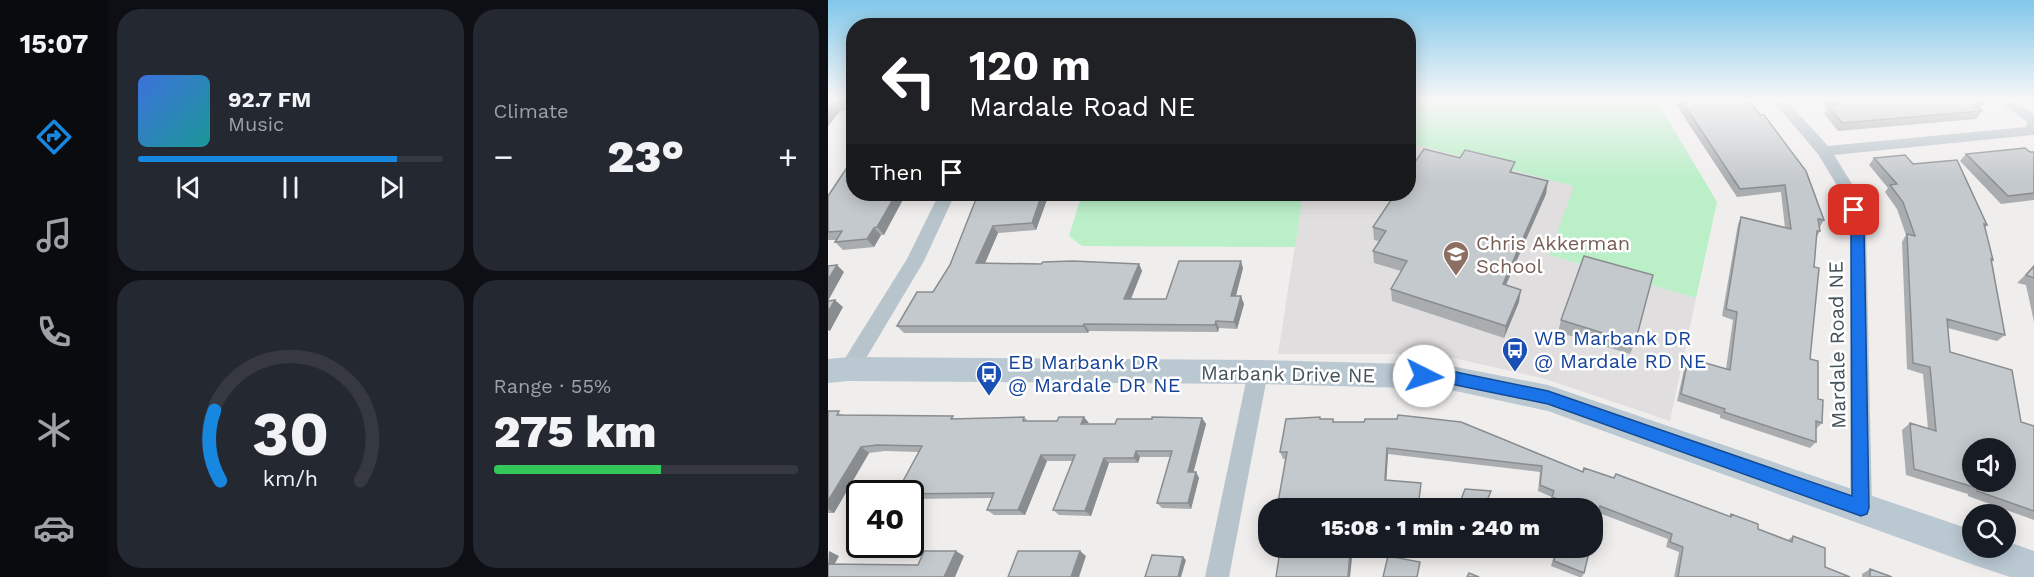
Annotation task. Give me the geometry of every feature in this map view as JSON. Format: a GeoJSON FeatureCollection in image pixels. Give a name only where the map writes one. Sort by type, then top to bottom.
{"type":"FeatureCollection","features":[{"type":"Feature","properties":{"kind":"street","name":"Mardale Road NE"},"geometry":{"type":"LineString","coordinates":[[1803,127],[1824,151],[1849,192],[1858,227],[1861,508]]}},
{"type":"Feature","properties":{"kind":"street"},"geometry":{"type":"LineString","coordinates":[[1824,151],[2032,131],[2033,127]]}},
{"type":"Feature","properties":{"kind":"street"},"geometry":{"type":"LineString","coordinates":[[838,370],[915,261],[944,201]]}},
{"type":"Feature","properties":{"kind":"street","name":"Marbank Drive NE"},"geometry":{"type":"LineString","coordinates":[[838,370],[1258,372],[1446,377],[1548,398],[1962,543]]}},
{"type":"Feature","properties":{"kind":"street"},"geometry":{"type":"LineString","coordinates":[[1217,577],[1258,372]]}},
{"type":"Feature","properties":{"kind":"street","name":"Marbank Drive NE"},"geometry":{"type":"LineString","coordinates":[[2005,558],[2034,568]]}},
{"type":"Feature","properties":{"kind":"shaded area","name":"Chris Akkerman School"},"geometry":{"type":"Polygon","coordinates":[[[1416,145],[1575,186],[1549,255],[1696,298],[1670,421],[1542,378],[1453,358],[1400,354],[1278,354],[1302,201],[1416,201],[1416,145]]]}},
{"type":"Feature","properties":{"kind":"green space"},"geometry":{"type":"Polygon","coordinates":[[[1416,127],[1672,127],[1717,202],[1696,298],[1549,255],[1574,186],[1416,145],[1416,127]]]}},
{"type":"Feature","properties":{"kind":"green space"},"geometry":{"type":"Polygon","coordinates":[[[1080,201],[1302,201],[1295,247],[1082,246],[1069,236],[1080,201]]]}},
{"type":"Feature","properties":{"kind":"building"},"geometry":{"type":"Polygon","coordinates":[[[1699,127],[1773,127],[1806,171],[1824,220],[1818,219],[1820,231],[1817,231],[1814,267],[1819,268],[1810,359],[1818,361],[1818,399],[1823,400],[1822,423],[1816,421],[1816,442],[1724,412],[1725,409],[1681,394],[1688,358],[1730,370],[1737,312],[1726,309],[1741,217],[1791,229],[1785,185],[1740,189],[1699,127]]]}},
{"type":"Feature","properties":{"kind":"building"},"geometry":{"type":"Polygon","coordinates":[[[2025,148],[2034,152],[2034,193],[2008,196],[1966,154],[2025,148]]]}},
{"type":"Feature","properties":{"kind":"building"},"geometry":{"type":"Polygon","coordinates":[[[1424,149],[1460,158],[1465,150],[1515,162],[1510,172],[1548,181],[1503,284],[1521,290],[1506,326],[1391,289],[1407,261],[1373,251],[1386,231],[1373,227],[1390,201],[1416,201],[1416,160],[1424,149]]]}},
{"type":"Feature","properties":{"kind":"building"},"geometry":{"type":"Polygon","coordinates":[[[1905,155],[1913,164],[1957,160],[1987,225],[1984,224],[1993,260],[1991,259],[2005,335],[1947,319],[1950,352],[2012,370],[2021,422],[2034,426],[2034,511],[1980,492],[2016,492],[2016,438],[1962,438],[1962,483],[1914,469],[1910,423],[1936,431],[1930,367],[1913,363],[1907,234],[1915,236],[1903,202],[1890,185],[1897,184],[1874,158],[1905,155]]]}},
{"type":"Feature","properties":{"kind":"building"},"geometry":{"type":"Polygon","coordinates":[[[846,169],[846,201],[892,201],[867,239],[835,242],[842,231],[828,232],[828,196],[846,169]]]}},
{"type":"Feature","properties":{"kind":"building"},"geometry":{"type":"Polygon","coordinates":[[[975,201],[1040,201],[1032,223],[993,226],[976,263],[1041,264],[1043,262],[1073,261],[1139,264],[1124,299],[1166,299],[1179,261],[1241,261],[1231,296],[1241,296],[1234,322],[1216,321],[1215,325],[897,326],[917,292],[933,292],[950,265],[975,201]]]}},
{"type":"Feature","properties":{"kind":"building"},"geometry":{"type":"Polygon","coordinates":[[[1584,256],[1653,275],[1635,343],[1561,320],[1584,256]]]}},
{"type":"Feature","properties":{"kind":"building"},"geometry":{"type":"Polygon","coordinates":[[[837,265],[828,280],[828,266],[837,265]]]}},
{"type":"Feature","properties":{"kind":"building"},"geometry":{"type":"Polygon","coordinates":[[[2034,266],[2034,278],[2026,275],[2034,266]]]}},
{"type":"Feature","properties":{"kind":"building"},"geometry":{"type":"Polygon","coordinates":[[[835,300],[828,312],[828,301],[835,300]]]}},
{"type":"Feature","properties":{"kind":"building"},"geometry":{"type":"Polygon","coordinates":[[[828,411],[839,411],[837,415],[953,416],[951,419],[1024,417],[1023,421],[1057,421],[1059,417],[1084,417],[1081,424],[1115,424],[1117,419],[1152,419],[1152,417],[1202,418],[1188,472],[1196,472],[1188,503],[1157,503],[1172,451],[1136,451],[1134,458],[1104,458],[1085,511],[1053,510],[1075,455],[1041,455],[1018,510],[987,510],[994,493],[924,494],[924,480],[904,480],[922,446],[877,445],[861,447],[828,501],[828,411]]]}},
{"type":"Feature","properties":{"kind":"building"},"geometry":{"type":"Polygon","coordinates":[[[1398,415],[1461,422],[1583,472],[1584,468],[1614,478],[1616,474],[1731,517],[1731,514],[1758,524],[1758,529],[1792,542],[1793,536],[1825,548],[1825,567],[1850,577],[1678,577],[1683,547],[1670,542],[1672,534],[1603,507],[1603,498],[1552,497],[1554,491],[1540,485],[1542,466],[1387,448],[1385,480],[1421,483],[1419,498],[1279,498],[1287,452],[1280,452],[1286,419],[1320,417],[1320,419],[1333,419],[1333,422],[1364,422],[1365,419],[1397,419],[1398,415]]]}},
{"type":"Feature","properties":{"kind":"building"},"geometry":{"type":"Polygon","coordinates":[[[1465,489],[1491,491],[1488,498],[1462,498],[1465,489]]]}},
{"type":"Feature","properties":{"kind":"building"},"geometry":{"type":"Polygon","coordinates":[[[924,551],[956,551],[944,577],[828,577],[828,564],[918,565],[921,558],[924,558],[924,551]]]}},
{"type":"Feature","properties":{"kind":"building"},"geometry":{"type":"Polygon","coordinates":[[[1018,551],[1080,551],[1071,577],[1008,577],[1018,551]]]}},
{"type":"Feature","properties":{"kind":"building"},"geometry":{"type":"Polygon","coordinates":[[[1152,555],[1183,557],[1178,577],[1145,577],[1152,555]]]}},
{"type":"Feature","properties":{"kind":"building"},"geometry":{"type":"Polygon","coordinates":[[[1279,558],[1350,558],[1348,577],[1276,577],[1279,558]]]}},
{"type":"Feature","properties":{"kind":"building"},"geometry":{"type":"Polygon","coordinates":[[[1388,558],[1420,562],[1417,577],[1383,577],[1388,558]]]}},
{"type":"Feature","properties":{"kind":"building"},"geometry":{"type":"Polygon","coordinates":[[[1555,558],[1588,558],[1584,573],[1554,561],[1555,558]]]}},
{"type":"Feature","properties":{"kind":"building"},"geometry":{"type":"Polygon","coordinates":[[[1870,569],[1892,577],[1870,577],[1870,569]]]}},
{"type":"Feature","properties":{"kind":"building"},"geometry":{"type":"Polygon","coordinates":[[[1469,573],[1479,577],[1467,577],[1469,573]]]}},
{"type":"Feature","properties":{"kind":"place","name":"Chris Akkerman School"},"geometry":{"type":"Point","coordinates":[1456,277]}},
{"type":"Feature","properties":{"kind":"place","name":"WB Marbank DR @ Mardale RD NE"},"geometry":{"type":"Point","coordinates":[1515,373]}},
{"type":"Feature","properties":{"kind":"place","name":"EB Marbank DR @ Mardale DR NE"},"geometry":{"type":"Point","coordinates":[989,397]}},
{"type":"Feature","properties":{"kind":"route"},"geometry":{"type":"LineString","coordinates":[[1424,376],[1446,377],[1548,398],[1861,508],[1858,227],[1854,210]]}}]}
